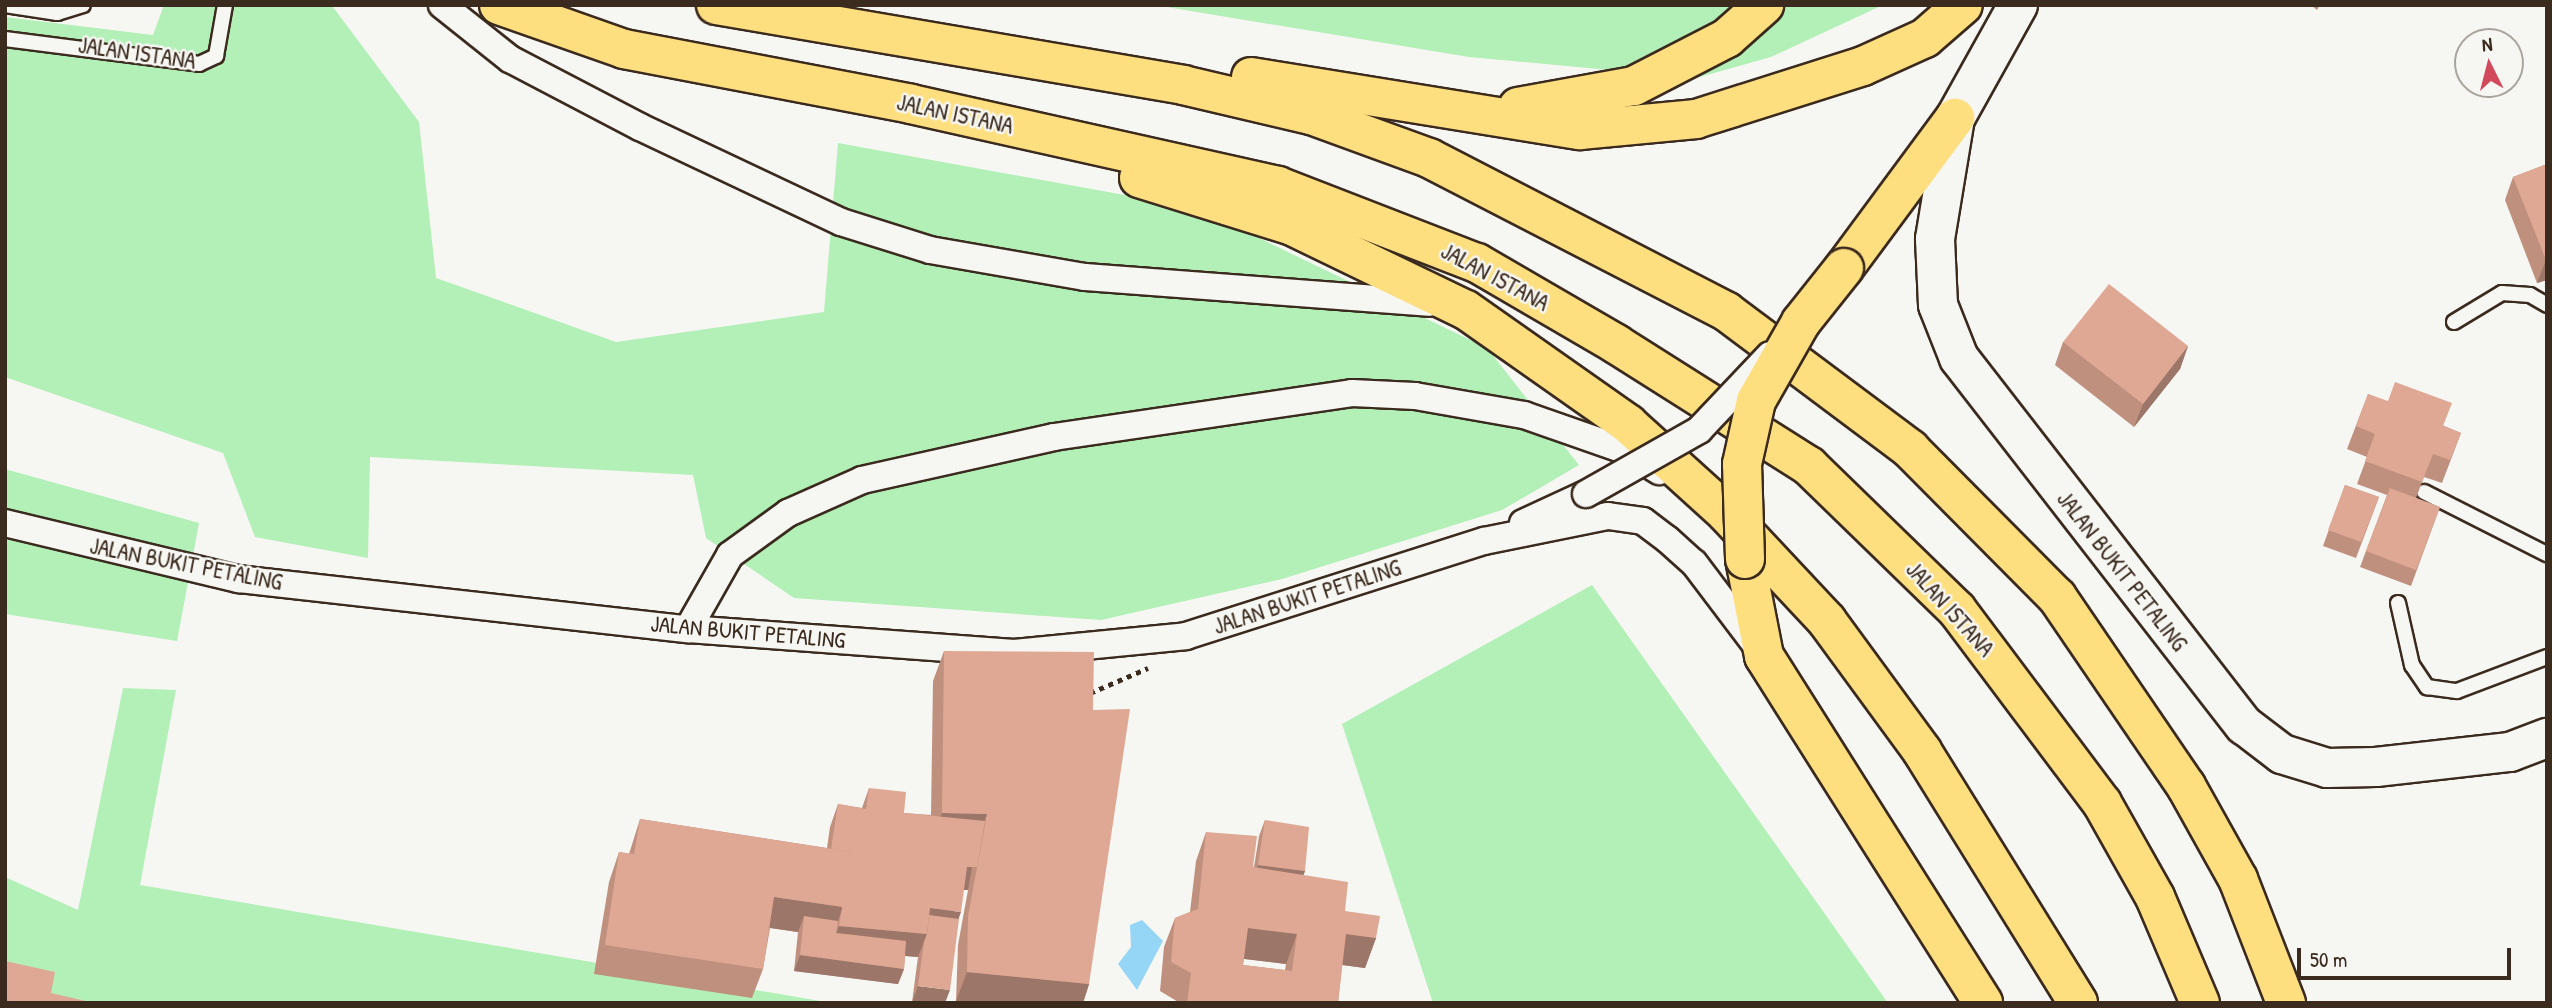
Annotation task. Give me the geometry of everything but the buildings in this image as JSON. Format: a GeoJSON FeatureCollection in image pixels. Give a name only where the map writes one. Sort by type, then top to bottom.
{"type":"FeatureCollection","features":[{"type":"Feature","properties":{"kind":"main road","name":"JALAN ISTANA"},"geometry":{"type":"LineString","coordinates":[[499,5],[624,49],[911,104],[1278,186],[1383,222],[1477,263],[1810,466],[1957,610],[2031,704],[2135,862],[2200,1003]]}},
{"type":"Feature","properties":{"kind":"main road"},"geometry":{"type":"LineString","coordinates":[[716,5],[1272,106],[1429,158],[1727,312],[1821,379],[1910,449],[2057,597],[2186,786],[2238,879],[2286,1003]]}},
{"type":"Feature","properties":{"kind":"main road"},"geometry":{"type":"LineString","coordinates":[[1467,112],[1579,100],[1634,86],[1727,38],[1764,5]]}},
{"type":"Feature","properties":{"kind":"main road"},"geometry":{"type":"LineString","coordinates":[[1018,59],[1218,72],[1580,130],[1696,119],[1863,66],[1925,38],[1963,5]]}},
{"type":"Feature","properties":{"kind":"main road","name":"JALAN BUKIT PETALING"},"geometry":{"type":"LineString","coordinates":[[2018,5],[1955,118],[1935,239],[1938,305],[1959,358],[2244,725],[2282,754],[2327,768],[2443,761],[2510,752],[2547,738]]}},
{"type":"Feature","properties":{"kind":"main road"},"geometry":{"type":"LineString","coordinates":[[911,104],[1290,225],[1466,310],[1628,425],[1726,513],[1827,621],[1922,751],[2078,1003]]}},
{"type":"Feature","properties":{"kind":"main road"},"geometry":{"type":"LineString","coordinates":[[1955,118],[1801,322],[1756,401],[1742,464],[1745,559],[1764,656],[1983,1003]]}},
{"type":"Feature","properties":{"kind":"street"},"geometry":{"type":"LineString","coordinates":[[442,5],[510,59],[640,127],[841,222],[930,250],[1085,276],[1400,297],[1466,310]]}},
{"type":"Feature","properties":{"kind":"street","name":"JALAN BUKIT PETALING"},"geometry":{"type":"LineString","coordinates":[[1484,541],[1586,494],[1699,430],[1801,322]]}},
{"type":"Feature","properties":{"kind":"street"},"geometry":{"type":"LineString","coordinates":[[688,629],[730,555],[788,513],[862,480],[1054,437],[1352,393],[1415,396],[1524,415],[1627,451],[1726,513]]}},
{"type":"Feature","properties":{"kind":"street","name":"JALAN BUKIT PETALING"},"geometry":{"type":"LineString","coordinates":[[5,523],[239,579],[688,629],[1014,653],[1171,638],[1484,541],[1608,516],[1643,521],[1694,563],[1764,656]]}},
{"type":"Feature","properties":{"kind":"lane"},"geometry":{"type":"LineString","coordinates":[[5,5],[57,13],[83,5]]}},
{"type":"Feature","properties":{"kind":"lane","name":"JALAN ISTANA"},"geometry":{"type":"LineString","coordinates":[[5,39],[199,64],[216,56],[225,5]]}},
{"type":"Feature","properties":{"kind":"lane"},"geometry":{"type":"LineString","coordinates":[[2454,322],[2502,293],[2530,295],[2547,305]]}},
{"type":"Feature","properties":{"kind":"lane"},"geometry":{"type":"LineString","coordinates":[[2424,492],[2547,554]]}},
{"type":"Feature","properties":{"kind":"lane"},"geometry":{"type":"LineString","coordinates":[[2398,603],[2412,665],[2427,687],[2456,691],[2547,657]]}},
{"type":"Feature","properties":{"kind":"path"},"geometry":{"type":"LineString","coordinates":[[1083,695],[1144,673],[1171,638]]}},
{"type":"Feature","properties":{"kind":"green space"},"geometry":{"type":"Polygon","coordinates":[[[164,5],[333,7],[419,122],[436,278],[616,342],[824,312],[838,143],[1130,196],[1234,226],[1487,348],[1579,465],[1502,510],[1282,579],[1101,620],[794,598],[706,538],[693,475],[370,457],[368,558],[255,537],[223,453],[5,377],[5,17],[153,35],[164,5]]]}},
{"type":"Feature","properties":{"kind":"green space"},"geometry":{"type":"Polygon","coordinates":[[[1155,5],[1883,5],[1771,57],[1696,78],[1469,57],[1155,5]]]}},
{"type":"Feature","properties":{"kind":"green space"},"geometry":{"type":"Polygon","coordinates":[[[5,469],[199,523],[177,641],[5,614],[5,469]]]}},
{"type":"Feature","properties":{"kind":"green space"},"geometry":{"type":"Polygon","coordinates":[[[1592,585],[1888,1003],[1433,1003],[1342,724],[1592,585]]]}},
{"type":"Feature","properties":{"kind":"green space"},"geometry":{"type":"Polygon","coordinates":[[[123,688],[176,690],[140,885],[832,1003],[5,1003],[5,877],[78,910],[123,688]]]}},
{"type":"Feature","properties":{"kind":"water"},"geometry":{"type":"Polygon","coordinates":[[[1142,920],[1163,941],[1137,990],[1118,964],[1131,947],[1130,925],[1142,920]]]}}]}
